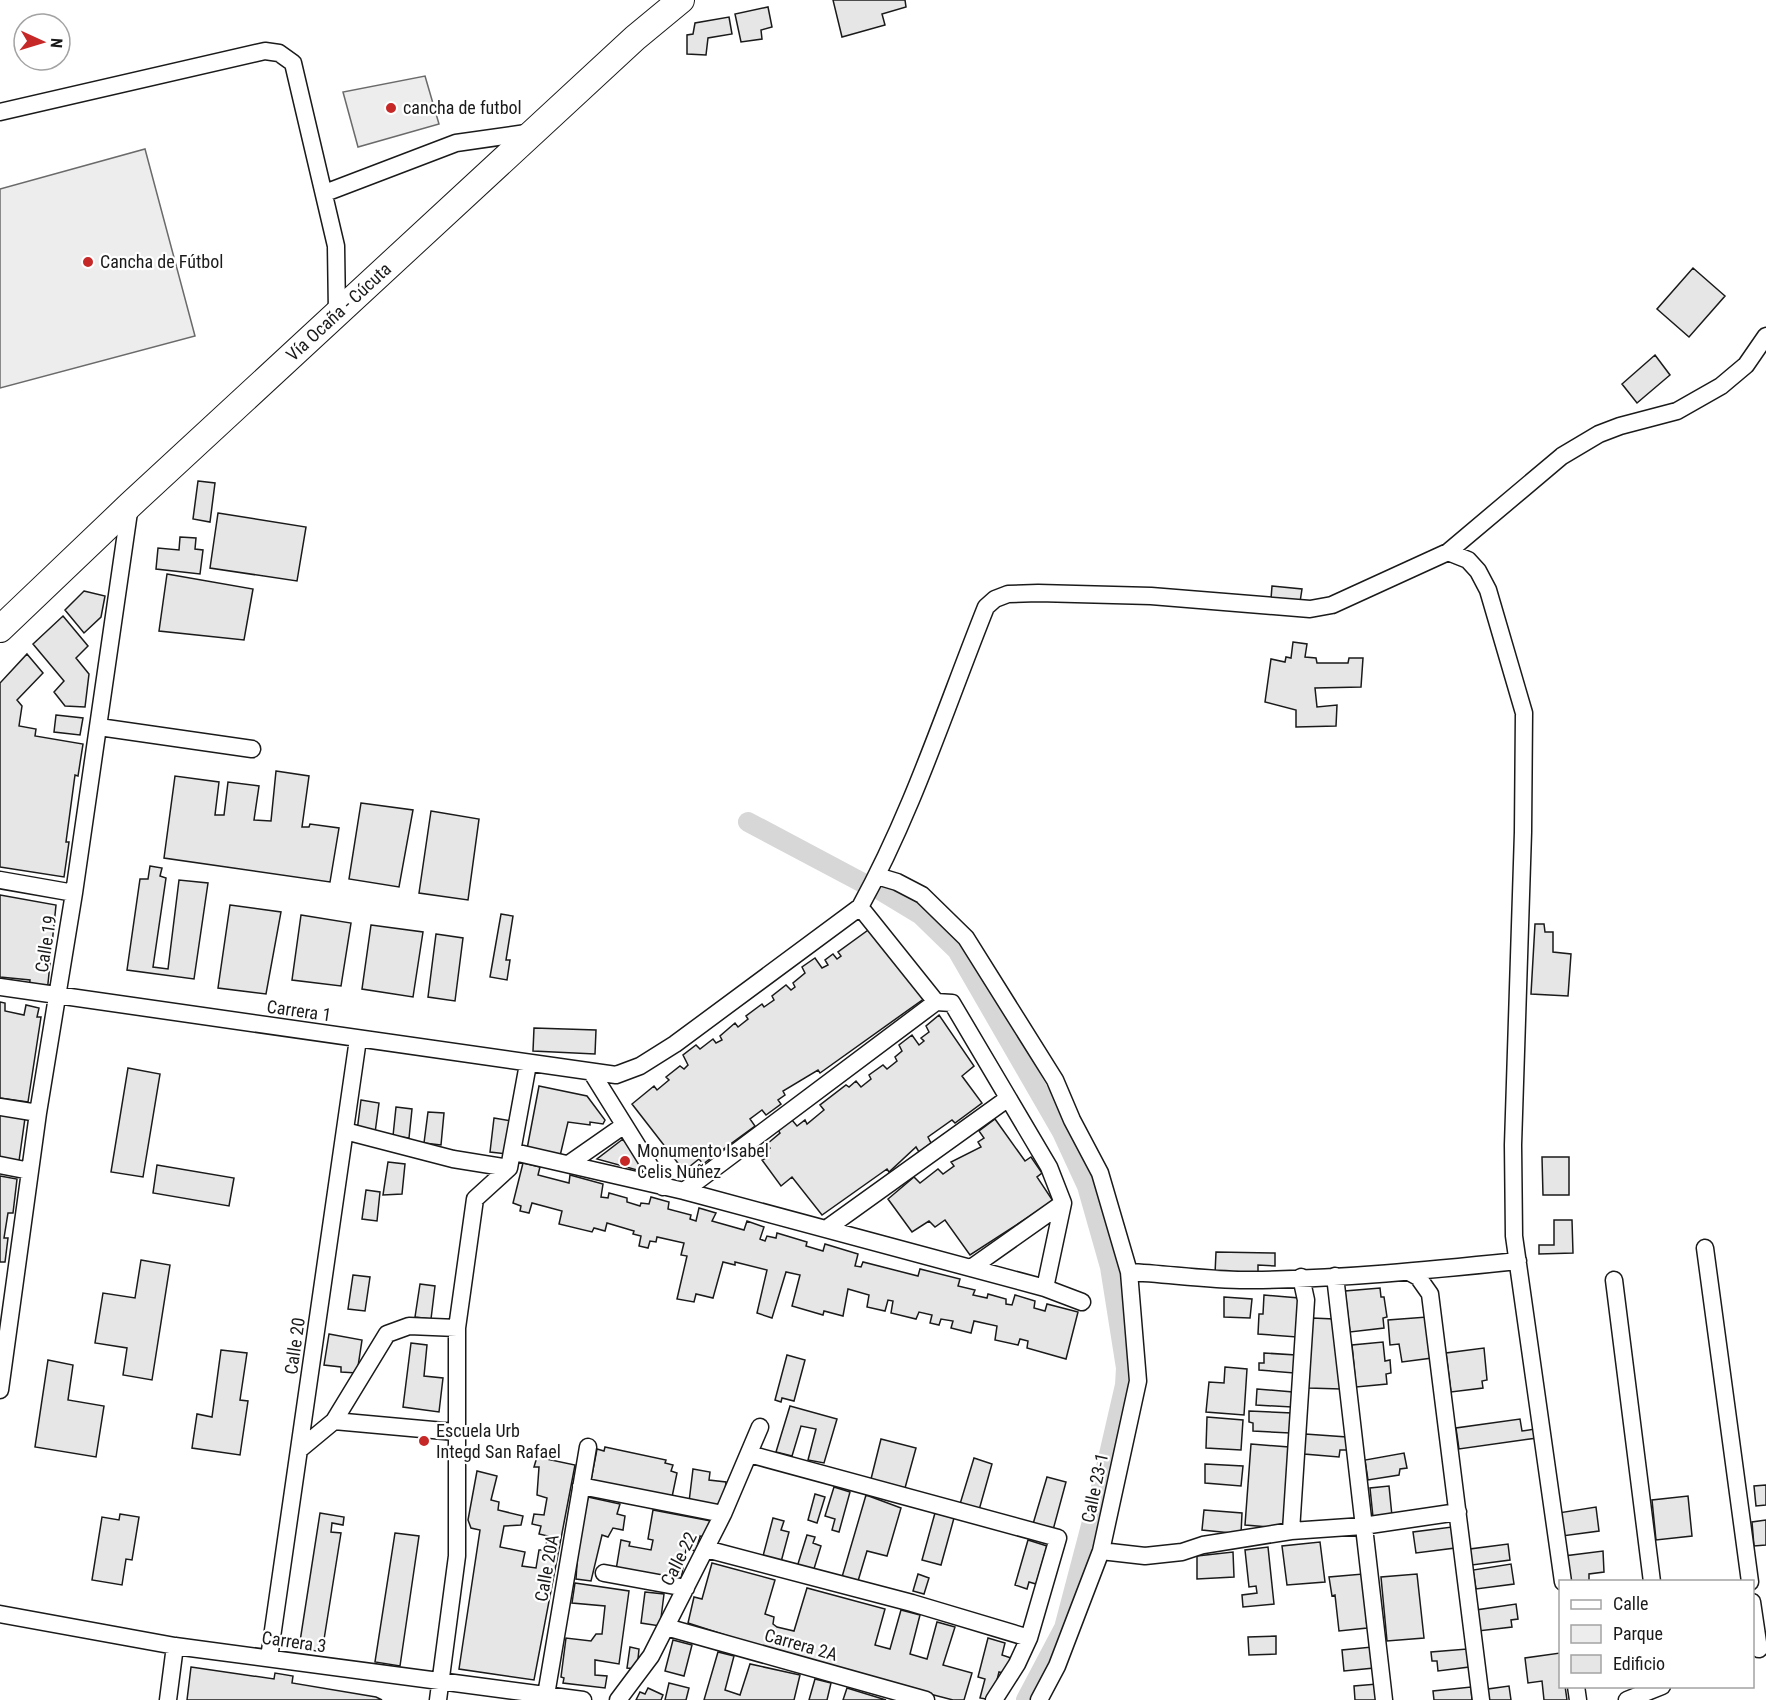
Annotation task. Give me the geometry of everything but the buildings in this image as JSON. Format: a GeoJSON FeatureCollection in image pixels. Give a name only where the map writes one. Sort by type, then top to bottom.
{"type":"FeatureCollection","features":[{"type":"Feature","properties":{"kind":"main road","name":"Vía Ocaña - Cúcuta"},"geometry":{"type":"LineString","coordinates":[[0,629],[337,312],[651,23],[682,0]]}},
{"type":"Feature","properties":{"kind":"street"},"geometry":{"type":"LineString","coordinates":[[0,112],[265,51],[279,53],[293,63],[325,193],[336,246],[337,312]]}},
{"type":"Feature","properties":{"kind":"street"},"geometry":{"type":"LineString","coordinates":[[325,193],[456,143],[533,132]]}},
{"type":"Feature","properties":{"kind":"street"},"geometry":{"type":"LineString","coordinates":[[936,1002],[860,907],[877,876],[942,723],[986,607],[995,599],[1008,594],[1151,596],[1310,609],[1332,605],[1448,552],[1562,456],[1620,426],[1677,411],[1721,386],[1746,365],[1766,336]]}},
{"type":"Feature","properties":{"kind":"street","name":"Calle 19"},"geometry":{"type":"LineString","coordinates":[[0,1390],[6,1308],[74,893],[130,505]]}},
{"type":"Feature","properties":{"kind":"street"},"geometry":{"type":"LineString","coordinates":[[1448,552],[1468,560],[1479,571],[1488,590],[1524,713],[1523,831],[1513,1145],[1514,1236],[1563,1580]]}},
{"type":"Feature","properties":{"kind":"street"},"geometry":{"type":"LineString","coordinates":[[99,727],[252,749]]}},
{"type":"Feature","properties":{"kind":"street","name":"Calle 23-1"},"geometry":{"type":"LineString","coordinates":[[877,876],[897,882],[922,895],[966,938],[1055,1080],[1072,1120],[1100,1173],[1130,1272],[1138,1381],[1101,1551],[1057,1665],[1039,1700]]}},
{"type":"Feature","properties":{"kind":"street"},"geometry":{"type":"LineString","coordinates":[[0,880],[74,893]]}},
{"type":"Feature","properties":{"kind":"street","name":"Carrera 1"},"geometry":{"type":"LineString","coordinates":[[0,987],[616,1075],[640,1066],[675,1044],[860,907]]}},
{"type":"Feature","properties":{"kind":"street"},"geometry":{"type":"LineString","coordinates":[[684,1191],[936,1002],[952,1003],[1049,1167],[1063,1203],[1046,1288]]}},
{"type":"Feature","properties":{"kind":"street","name":"Calle 20"},"geometry":{"type":"LineString","coordinates":[[269,1658],[358,1039]]}},
{"type":"Feature","properties":{"kind":"street"},"geometry":{"type":"LineString","coordinates":[[438,1700],[456,1556],[457,1328],[475,1199],[511,1160],[528,1064]]}},
{"type":"Feature","properties":{"kind":"street"},"geometry":{"type":"LineString","coordinates":[[592,1073],[623,1126],[663,1186]]}},
{"type":"Feature","properties":{"kind":"street"},"geometry":{"type":"LineString","coordinates":[[826,1229],[1007,1099]]}},
{"type":"Feature","properties":{"kind":"street"},"geometry":{"type":"LineString","coordinates":[[0,1107],[38,1113]]}},
{"type":"Feature","properties":{"kind":"street"},"geometry":{"type":"LineString","coordinates":[[570,1163],[623,1126]]}},
{"type":"Feature","properties":{"kind":"street"},"geometry":{"type":"LineString","coordinates":[[345,1131],[453,1158],[570,1163],[684,1191],[1046,1288],[1082,1302]]}},
{"type":"Feature","properties":{"kind":"street"},"geometry":{"type":"LineString","coordinates":[[0,1166],[30,1171]]}},
{"type":"Feature","properties":{"kind":"street"},"geometry":{"type":"LineString","coordinates":[[971,1268],[1063,1203]]}},
{"type":"Feature","properties":{"kind":"street"},"geometry":{"type":"LineString","coordinates":[[1705,1248],[1750,1580]]}},
{"type":"Feature","properties":{"kind":"street"},"geometry":{"type":"LineString","coordinates":[[1130,1272],[1214,1280],[1409,1272],[1518,1260]]}},
{"type":"Feature","properties":{"kind":"street"},"geometry":{"type":"LineString","coordinates":[[1409,1272],[1418,1277],[1430,1294],[1481,1700]]}},
{"type":"Feature","properties":{"kind":"street"},"geometry":{"type":"LineString","coordinates":[[1335,1276],[1384,1700]]}},
{"type":"Feature","properties":{"kind":"street"},"geometry":{"type":"LineString","coordinates":[[1291,1532],[1306,1300],[1301,1277]]}},
{"type":"Feature","properties":{"kind":"street"},"geometry":{"type":"LineString","coordinates":[[1614,1280],[1652,1580]]}},
{"type":"Feature","properties":{"kind":"street"},"geometry":{"type":"LineString","coordinates":[[299,1450],[334,1421],[387,1334],[409,1326],[457,1328]]}},
{"type":"Feature","properties":{"kind":"street"},"geometry":{"type":"LineString","coordinates":[[334,1421],[455,1432]]}},
{"type":"Feature","properties":{"kind":"street","name":"Calle 22"},"geometry":{"type":"LineString","coordinates":[[618,1700],[651,1656],[723,1514],[760,1427]]}},
{"type":"Feature","properties":{"kind":"street","name":"Calle 20A"},"geometry":{"type":"LineString","coordinates":[[546,1695],[588,1447]]}},
{"type":"Feature","properties":{"kind":"street"},"geometry":{"type":"LineString","coordinates":[[749,1454],[1058,1538],[1029,1638],[1017,1664],[994,1700]]}},
{"type":"Feature","properties":{"kind":"street"},"geometry":{"type":"LineString","coordinates":[[581,1486],[723,1514]]}},
{"type":"Feature","properties":{"kind":"street"},"geometry":{"type":"LineString","coordinates":[[1101,1551],[1154,1555],[1291,1532],[1363,1526],[1458,1512]]}},
{"type":"Feature","properties":{"kind":"street"},"geometry":{"type":"LineString","coordinates":[[706,1549],[912,1603],[1029,1638]]}},
{"type":"Feature","properties":{"kind":"street"},"geometry":{"type":"LineString","coordinates":[[604,1573],[686,1588]]}},
{"type":"Feature","properties":{"kind":"street","name":"Carrera 3"},"geometry":{"type":"LineString","coordinates":[[0,1614],[176,1646],[441,1683],[583,1700]]}},
{"type":"Feature","properties":{"kind":"street"},"geometry":{"type":"LineString","coordinates":[[1754,1615],[1759,1648]]}},
{"type":"Feature","properties":{"kind":"street","name":"Carrera 2A"},"geometry":{"type":"LineString","coordinates":[[666,1627],[926,1700]]}},
{"type":"Feature","properties":{"kind":"street"},"geometry":{"type":"LineString","coordinates":[[168,1700],[176,1646]]}},
{"type":"Feature","properties":{"kind":"street"},"geometry":{"type":"LineString","coordinates":[[1628,1700],[1657,1688]]}},
{"type":"Feature","properties":{"kind":"green space","name":"cancha de futbol"},"geometry":{"type":"Polygon","coordinates":[[[425,76],[439,124],[358,147],[343,92],[425,76]]]}},
{"type":"Feature","properties":{"kind":"green space","name":"Cancha de Fútbol"},"geometry":{"type":"Polygon","coordinates":[[[145,149],[195,336],[0,388],[0,189],[145,149]]]}},
{"type":"Feature","properties":{"kind":"waterway"},"geometry":{"type":"LineString","coordinates":[[748,822],[863,883]]}},
{"type":"Feature","properties":{"kind":"waterway"},"geometry":{"type":"LineString","coordinates":[[878,889],[921,915],[957,950],[1062,1132],[1087,1186],[1110,1267],[1126,1368],[1125,1385],[1064,1628],[1026,1700]]}},
{"type":"Feature","properties":{"kind":"place","name":"cancha de futbol"},"geometry":{"type":"Point","coordinates":[391,108]}},
{"type":"Feature","properties":{"kind":"place","name":"Cancha de Fútbol"},"geometry":{"type":"Point","coordinates":[88,262]}},
{"type":"Feature","properties":{"kind":"place","name":"Monumento Isabel Celis Nuñez"},"geometry":{"type":"Point","coordinates":[625,1161]}},
{"type":"Feature","properties":{"kind":"place","name":"Escuela Urb Integd San Rafael"},"geometry":{"type":"Point","coordinates":[424,1441]}}]}
